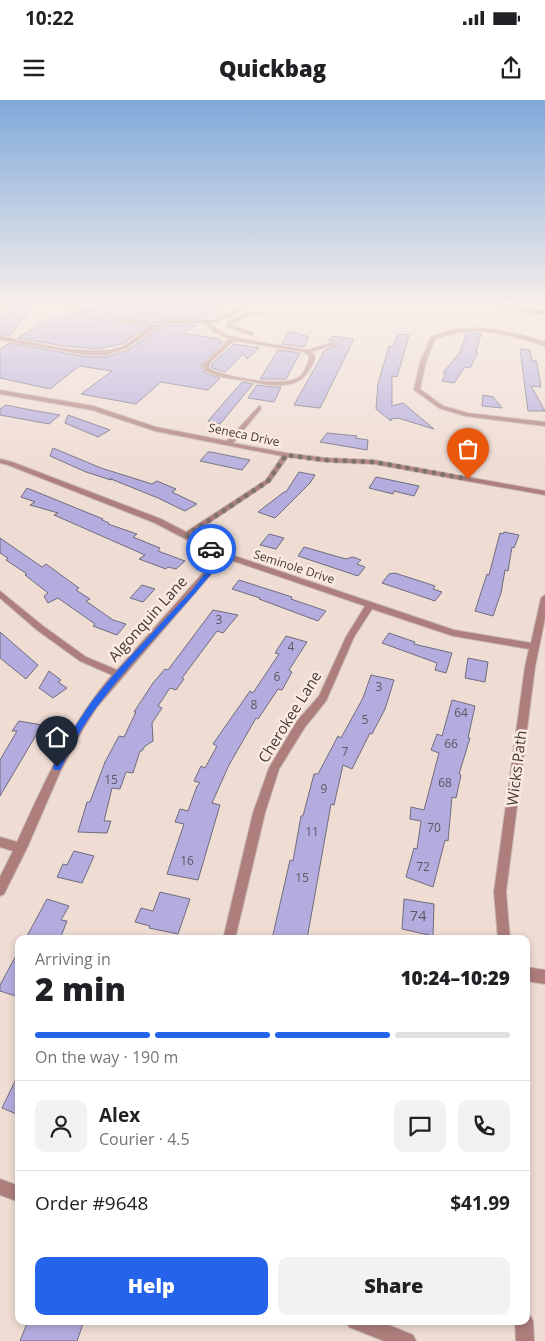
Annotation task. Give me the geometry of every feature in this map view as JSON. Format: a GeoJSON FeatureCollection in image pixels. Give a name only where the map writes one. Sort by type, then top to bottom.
{"type":"FeatureCollection","features":[{"type":"Feature","properties":{"kind":"street"},"geometry":{"type":"LineString","coordinates":[[207,364],[208,370],[218,375],[265,383],[288,383],[302,378],[310,364]]}},
{"type":"Feature","properties":{"kind":"street"},"geometry":{"type":"LineString","coordinates":[[423,364],[417,390],[441,407],[466,415],[545,424]]}},
{"type":"Feature","properties":{"kind":"street","name":"Seneca Drive"},"geometry":{"type":"LineString","coordinates":[[0,392],[93,408],[155,429],[229,442],[286,455],[326,460],[374,462],[545,493]]}},
{"type":"Feature","properties":{"kind":"street"},"geometry":{"type":"LineString","coordinates":[[229,442],[259,408]]}},
{"type":"Feature","properties":{"kind":"street"},"geometry":{"type":"LineString","coordinates":[[187,535],[268,481],[286,455]]}},
{"type":"Feature","properties":{"kind":"street","name":"Seminole Drive"},"geometry":{"type":"LineString","coordinates":[[0,461],[117,504],[187,535],[223,555],[453,633],[534,647]]}},
{"type":"Feature","properties":{"kind":"street","name":"Algonquin Lane"},"geometry":{"type":"LineString","coordinates":[[0,890],[57,767],[95,703],[194,591],[223,555]]}},
{"type":"Feature","properties":{"kind":"street"},"geometry":{"type":"LineString","coordinates":[[0,594],[40,628],[84,659],[119,674]]}},
{"type":"Feature","properties":{"kind":"street","name":"Wicks Path"},"geometry":{"type":"LineString","coordinates":[[504,935],[500,892],[534,647],[545,598]]}},
{"type":"Feature","properties":{"kind":"street","name":"Cherokee Lane"},"geometry":{"type":"LineString","coordinates":[[230,935],[258,813],[274,768],[301,724],[323,698],[350,637],[371,604]]}},
{"type":"Feature","properties":{"kind":"street"},"geometry":{"type":"LineString","coordinates":[[0,842],[21,848]]}},
{"type":"Feature","properties":{"kind":"street"},"geometry":{"type":"LineString","coordinates":[[530,975],[545,977]]}},
{"type":"Feature","properties":{"kind":"street"},"geometry":{"type":"LineString","coordinates":[[0,1187],[15,1193]]}},
{"type":"Feature","properties":{"kind":"street"},"geometry":{"type":"LineString","coordinates":[[365,1325],[407,1341]]}},
{"type":"Feature","properties":{"kind":"street"},"geometry":{"type":"LineString","coordinates":[[524,1325],[525,1341]]}},
{"type":"Feature","properties":{"kind":"building"},"geometry":{"type":"Polygon","coordinates":[[[0,364],[202,364],[205,373],[220,378],[208,390],[161,382],[136,404],[81,394],[112,371],[79,366],[50,389],[0,378],[0,364]]]}},
{"type":"Feature","properties":{"kind":"building"},"geometry":{"type":"Polygon","coordinates":[[[212,364],[233,364],[225,372],[212,368],[212,364]]]}},
{"type":"Feature","properties":{"kind":"building"},"geometry":{"type":"Polygon","coordinates":[[[269,364],[294,364],[286,379],[260,379],[269,364]]]}},
{"type":"Feature","properties":{"kind":"building"},"geometry":{"type":"Polygon","coordinates":[[[317,364],[342,364],[320,408],[294,405],[317,364]]]}},
{"type":"Feature","properties":{"kind":"building"},"geometry":{"type":"Polygon","coordinates":[[[384,364],[401,364],[397,377],[392,376],[392,406],[403,403],[434,429],[398,418],[391,419],[391,421],[376,409],[378,384],[384,364]]]}},
{"type":"Feature","properties":{"kind":"building"},"geometry":{"type":"Polygon","coordinates":[[[450,364],[472,364],[470,368],[465,367],[454,383],[442,381],[446,373],[443,373],[450,364]]]}},
{"type":"Feature","properties":{"kind":"building"},"geometry":{"type":"Polygon","coordinates":[[[522,364],[537,364],[541,387],[531,386],[545,411],[528,411],[522,364]]]}},
{"type":"Feature","properties":{"kind":"building"},"geometry":{"type":"Polygon","coordinates":[[[242,382],[253,384],[220,424],[208,421],[242,382]]]}},
{"type":"Feature","properties":{"kind":"building"},"geometry":{"type":"Polygon","coordinates":[[[257,385],[281,387],[274,402],[248,398],[257,385]]]}},
{"type":"Feature","properties":{"kind":"building"},"geometry":{"type":"Polygon","coordinates":[[[483,395],[493,397],[502,408],[482,406],[483,395]]]}},
{"type":"Feature","properties":{"kind":"building"},"geometry":{"type":"Polygon","coordinates":[[[6,405],[60,415],[49,424],[0,415],[0,409],[6,405]]]}},
{"type":"Feature","properties":{"kind":"building"},"geometry":{"type":"Polygon","coordinates":[[[68,415],[110,430],[98,437],[65,423],[68,415]]]}},
{"type":"Feature","properties":{"kind":"building"},"geometry":{"type":"Polygon","coordinates":[[[327,433],[357,436],[355,438],[368,440],[367,450],[320,442],[327,433]]]}},
{"type":"Feature","properties":{"kind":"building"},"geometry":{"type":"Polygon","coordinates":[[[53,448],[101,468],[152,484],[157,481],[176,489],[172,492],[197,504],[185,511],[158,498],[111,479],[86,472],[50,456],[53,448]]]}},
{"type":"Feature","properties":{"kind":"building"},"geometry":{"type":"Polygon","coordinates":[[[208,452],[250,460],[242,470],[200,461],[208,452]]]}},
{"type":"Feature","properties":{"kind":"building"},"geometry":{"type":"Polygon","coordinates":[[[299,472],[315,475],[310,483],[275,518],[258,512],[286,492],[299,472]]]}},
{"type":"Feature","properties":{"kind":"building"},"geometry":{"type":"Polygon","coordinates":[[[376,477],[419,486],[414,496],[394,491],[393,494],[369,488],[376,477]]]}},
{"type":"Feature","properties":{"kind":"building"},"geometry":{"type":"Polygon","coordinates":[[[27,488],[103,519],[108,524],[137,534],[133,537],[160,548],[158,551],[185,561],[176,569],[168,567],[166,569],[139,559],[145,555],[54,515],[58,513],[30,505],[35,502],[21,497],[27,488]]]}},
{"type":"Feature","properties":{"kind":"building"},"geometry":{"type":"Polygon","coordinates":[[[504,532],[519,535],[514,548],[512,547],[508,571],[505,570],[501,593],[493,616],[475,611],[487,574],[489,575],[500,533],[503,534],[504,532]]]}},
{"type":"Feature","properties":{"kind":"building"},"geometry":{"type":"Polygon","coordinates":[[[269,534],[284,538],[276,549],[260,545],[269,534]]]}},
{"type":"Feature","properties":{"kind":"building"},"geometry":{"type":"Polygon","coordinates":[[[0,538],[42,567],[46,564],[79,588],[76,590],[90,599],[86,601],[113,620],[126,624],[117,635],[93,626],[95,624],[58,598],[48,603],[44,596],[48,593],[25,575],[27,574],[6,560],[8,558],[0,553],[0,538]]]}},
{"type":"Feature","properties":{"kind":"building"},"geometry":{"type":"Polygon","coordinates":[[[304,547],[346,559],[353,557],[361,560],[357,564],[365,567],[358,576],[298,556],[304,547]]]}},
{"type":"Feature","properties":{"kind":"building"},"geometry":{"type":"Polygon","coordinates":[[[395,573],[435,586],[433,589],[442,592],[435,601],[382,583],[389,574],[395,573]]]}},
{"type":"Feature","properties":{"kind":"building"},"geometry":{"type":"Polygon","coordinates":[[[239,580],[292,597],[291,599],[326,611],[318,621],[232,589],[239,580]]]}},
{"type":"Feature","properties":{"kind":"building"},"geometry":{"type":"Polygon","coordinates":[[[142,585],[155,589],[143,602],[130,598],[142,585]]]}},
{"type":"Feature","properties":{"kind":"building"},"geometry":{"type":"Polygon","coordinates":[[[213,610],[238,615],[223,633],[217,631],[182,678],[184,679],[176,690],[170,688],[158,706],[162,708],[152,723],[153,741],[140,751],[133,773],[126,772],[120,789],[112,788],[104,821],[111,821],[107,833],[78,832],[87,802],[90,802],[105,762],[119,736],[124,737],[136,712],[134,712],[153,683],[165,669],[168,670],[213,610]]]}},
{"type":"Feature","properties":{"kind":"building"},"geometry":{"type":"Polygon","coordinates":[[[0,632],[38,665],[26,679],[0,658],[0,632]]]}},
{"type":"Feature","properties":{"kind":"building"},"geometry":{"type":"Polygon","coordinates":[[[389,633],[415,642],[414,644],[452,653],[446,673],[435,670],[437,663],[382,643],[389,633]]]}},
{"type":"Feature","properties":{"kind":"building"},"geometry":{"type":"Polygon","coordinates":[[[286,636],[307,642],[289,670],[292,672],[282,690],[278,689],[258,719],[256,718],[229,765],[212,803],[220,805],[198,880],[167,874],[184,824],[175,822],[180,809],[188,811],[197,786],[200,783],[194,781],[201,766],[205,768],[217,746],[213,744],[250,691],[253,693],[279,654],[275,653],[286,636]]]}},
{"type":"Feature","properties":{"kind":"building"},"geometry":{"type":"Polygon","coordinates":[[[468,658],[488,662],[485,682],[465,678],[468,658]]]}},
{"type":"Feature","properties":{"kind":"building"},"geometry":{"type":"Polygon","coordinates":[[[49,671],[61,680],[58,682],[67,688],[53,698],[39,688],[49,671]]]}},
{"type":"Feature","properties":{"kind":"building"},"geometry":{"type":"Polygon","coordinates":[[[371,675],[394,680],[385,709],[372,734],[370,733],[352,769],[343,765],[334,805],[331,804],[308,935],[273,935],[290,860],[293,861],[301,816],[303,816],[314,774],[318,774],[338,736],[341,738],[363,698],[371,675]]]}},
{"type":"Feature","properties":{"kind":"building"},"geometry":{"type":"Polygon","coordinates":[[[452,700],[475,706],[468,738],[470,738],[459,774],[461,775],[456,798],[452,797],[448,841],[445,840],[433,887],[406,877],[414,848],[417,849],[421,821],[410,819],[411,807],[424,810],[439,753],[431,750],[437,734],[442,736],[452,700]]]}},
{"type":"Feature","properties":{"kind":"building"},"geometry":{"type":"Polygon","coordinates":[[[19,721],[42,725],[0,796],[0,760],[17,731],[12,731],[19,721]]]}},
{"type":"Feature","properties":{"kind":"building"},"geometry":{"type":"Polygon","coordinates":[[[74,851],[94,856],[82,883],[57,877],[63,864],[67,865],[74,851]]]}},
{"type":"Feature","properties":{"kind":"building"},"geometry":{"type":"Polygon","coordinates":[[[160,892],[190,899],[178,934],[149,928],[150,926],[135,922],[141,908],[153,911],[160,892]]]}},
{"type":"Feature","properties":{"kind":"building"},"geometry":{"type":"Polygon","coordinates":[[[47,899],[69,906],[61,920],[67,921],[62,935],[28,935],[47,899]]]}},
{"type":"Feature","properties":{"kind":"building"},"geometry":{"type":"Polygon","coordinates":[[[404,899],[434,904],[433,935],[402,929],[404,899]]]}},
{"type":"Feature","properties":{"kind":"building"},"geometry":{"type":"Polygon","coordinates":[[[15,957],[15,996],[0,991],[0,985],[15,957]]]}},
{"type":"Feature","properties":{"kind":"building"},"geometry":{"type":"Polygon","coordinates":[[[15,1081],[15,1113],[2,1108],[15,1081]]]}},
{"type":"Feature","properties":{"kind":"building"},"geometry":{"type":"Polygon","coordinates":[[[26,1325],[83,1325],[77,1341],[20,1341],[26,1325]]]}},
{"type":"Feature","properties":{"kind":"way so far"},"geometry":{"type":"LineString","coordinates":[[211,549],[187,535],[268,481],[286,455],[326,460],[374,462],[468,479]]}},
{"type":"Feature","properties":{"kind":"route"},"geometry":{"type":"LineString","coordinates":[[57,767],[95,703],[194,591],[223,555],[211,549]]}}]}
